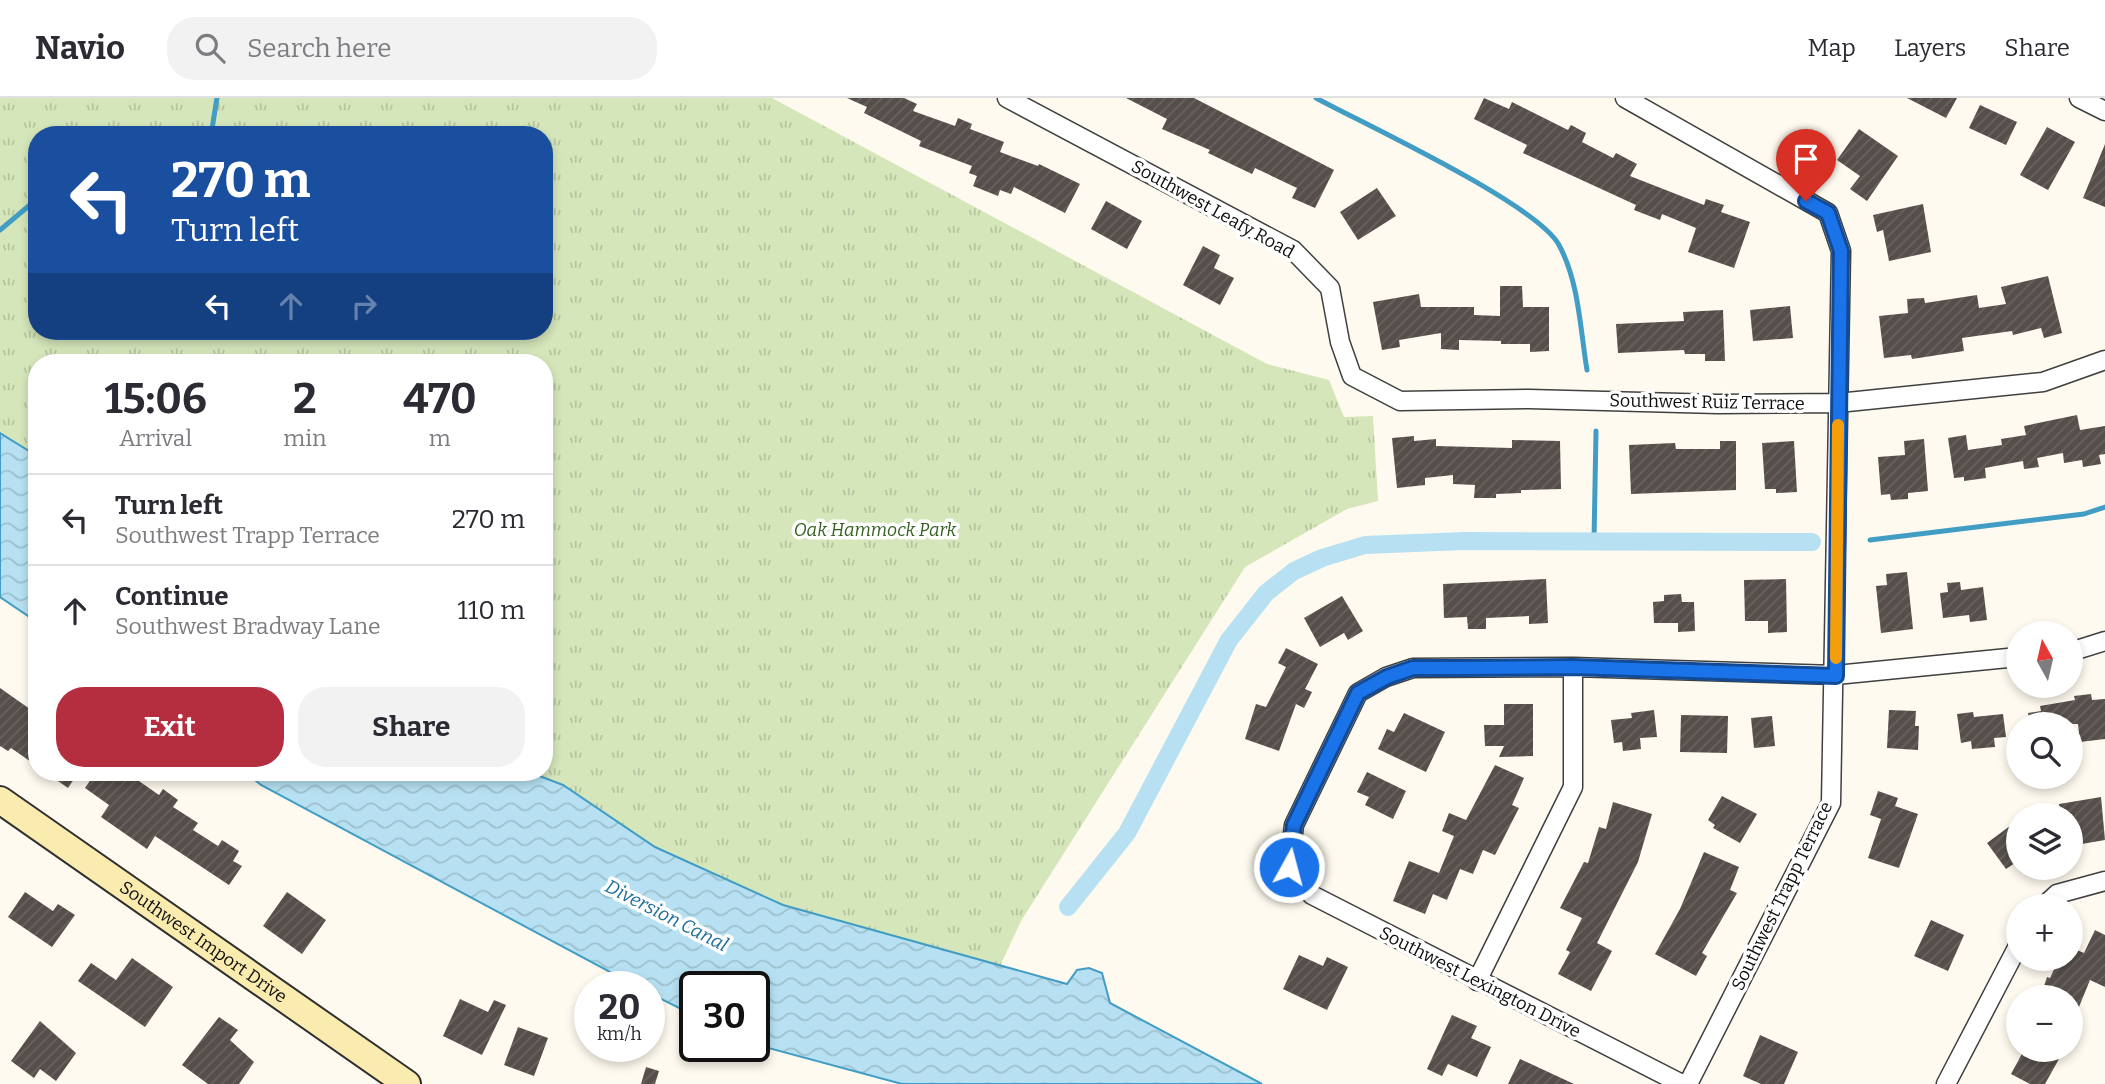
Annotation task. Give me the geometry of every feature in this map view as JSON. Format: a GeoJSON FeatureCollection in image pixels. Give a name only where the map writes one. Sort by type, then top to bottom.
{"type":"FeatureCollection","features":[{"type":"Feature","properties":{"kind":"street","name":"Southwest Leafy Road"},"geometry":{"type":"LineString","coordinates":[[1007,98],[1293,250],[1330,288],[1340,342],[1352,376]]}},
{"type":"Feature","properties":{"kind":"street","name":"Southwest Trapp Terrace"},"geometry":{"type":"LineString","coordinates":[[1625,98],[1828,213],[1841,251],[1836,676],[1831,803],[1688,1084]]}},
{"type":"Feature","properties":{"kind":"street"},"geometry":{"type":"LineString","coordinates":[[2079,98],[2105,111]]}},
{"type":"Feature","properties":{"kind":"street","name":"Southwest Ruiz Terrace"},"geometry":{"type":"LineString","coordinates":[[1352,376],[1401,401],[1529,399],[1718,404],[1838,403],[2043,382],[2105,360]]}},
{"type":"Feature","properties":{"kind":"street"},"geometry":{"type":"LineString","coordinates":[[2083,648],[2105,641]]}},
{"type":"Feature","properties":{"kind":"street"},"geometry":{"type":"LineString","coordinates":[[1477,981],[1573,787],[1573,667],[1836,676],[2006,658]]}},
{"type":"Feature","properties":{"kind":"street","name":"Southwest Lexington Drive"},"geometry":{"type":"LineString","coordinates":[[1573,667],[1413,668],[1387,677],[1358,693],[1294,825],[1289,867],[1312,895],[1682,1084]]}},
{"type":"Feature","properties":{"kind":"street","name":"Southwest Import Drive"},"geometry":{"type":"LineString","coordinates":[[0,800],[407,1084]]}},
{"type":"Feature","properties":{"kind":"street"},"geometry":{"type":"LineString","coordinates":[[2057,894],[2105,881]]}},
{"type":"Feature","properties":{"kind":"street"},"geometry":{"type":"LineString","coordinates":[[1946,1084],[2006,969]]}},
{"type":"Feature","properties":{"kind":"green space","name":"Oak Hammock Park"},"geometry":{"type":"Polygon","coordinates":[[[0,98],[772,98],[1267,364],[1329,380],[1344,417],[1373,416],[1378,501],[1347,509],[1245,567],[1021,921],[1000,966],[783,905],[655,847],[563,785],[553,781],[553,354],[28,354],[28,450],[0,433],[0,98]]]}},
{"type":"Feature","properties":{"kind":"water"},"geometry":{"type":"Polygon","coordinates":[[[0,433],[28,450],[28,616],[0,597],[0,433]]]}},
{"type":"Feature","properties":{"kind":"water","name":"Diversion Canal"},"geometry":{"type":"Polygon","coordinates":[[[256,781],[553,781],[563,785],[655,847],[783,905],[1067,984],[1077,970],[1089,968],[1102,973],[1110,1003],[1262,1084],[902,1084],[770,1048],[770,971],[679,971],[679,1008],[665,1001],[665,971],[608,971],[256,781]]]}},
{"type":"Feature","properties":{"kind":"building"},"geometry":{"type":"Polygon","coordinates":[[[847,98],[904,98],[917,104],[913,111],[955,126],[958,118],[972,124],[970,129],[1004,142],[1000,152],[1038,166],[1039,164],[1080,184],[1065,213],[1014,187],[1011,194],[1000,190],[998,196],[973,186],[977,176],[969,173],[972,166],[919,146],[921,141],[864,113],[867,107],[847,98]]]}},
{"type":"Feature","properties":{"kind":"building"},"geometry":{"type":"Polygon","coordinates":[[[1126,98],[1194,98],[1334,170],[1315,208],[1292,198],[1297,188],[1255,168],[1252,174],[1208,153],[1210,150],[1162,129],[1167,119],[1126,98]]]}},
{"type":"Feature","properties":{"kind":"building"},"geometry":{"type":"Polygon","coordinates":[[[1484,98],[1509,109],[1512,102],[1568,130],[1571,125],[1586,133],[1582,142],[1613,158],[1616,153],[1637,164],[1630,176],[1704,205],[1706,199],[1724,205],[1721,212],[1750,222],[1734,268],[1688,252],[1696,228],[1662,214],[1660,220],[1634,210],[1636,205],[1523,153],[1527,145],[1474,119],[1484,98]]]}},
{"type":"Feature","properties":{"kind":"building"},"geometry":{"type":"Polygon","coordinates":[[[1907,98],[1957,98],[1946,118],[1907,98]]]}},
{"type":"Feature","properties":{"kind":"building"},"geometry":{"type":"Polygon","coordinates":[[[1980,105],[2017,122],[2006,145],[1969,128],[1980,105]]]}},
{"type":"Feature","properties":{"kind":"building"},"geometry":{"type":"Polygon","coordinates":[[[2047,127],[2075,142],[2048,190],[2020,175],[2047,127]]]}},
{"type":"Feature","properties":{"kind":"building"},"geometry":{"type":"Polygon","coordinates":[[[1859,129],[1898,156],[1867,201],[1850,189],[1860,176],[1837,160],[1859,129]]]}},
{"type":"Feature","properties":{"kind":"building"},"geometry":{"type":"Polygon","coordinates":[[[2105,144],[2105,207],[2083,198],[2105,144]]]}},
{"type":"Feature","properties":{"kind":"building"},"geometry":{"type":"Polygon","coordinates":[[[1377,188],[1396,216],[1358,240],[1340,212],[1377,188]]]}},
{"type":"Feature","properties":{"kind":"building"},"geometry":{"type":"Polygon","coordinates":[[[1106,201],[1142,221],[1127,249],[1091,229],[1106,201]]]}},
{"type":"Feature","properties":{"kind":"building"},"geometry":{"type":"Polygon","coordinates":[[[1923,204],[1931,252],[1889,261],[1883,230],[1877,232],[1873,215],[1923,204]]]}},
{"type":"Feature","properties":{"kind":"building"},"geometry":{"type":"Polygon","coordinates":[[[1203,246],[1220,255],[1214,268],[1234,278],[1220,305],[1183,285],[1203,246]]]}},
{"type":"Feature","properties":{"kind":"building"},"geometry":{"type":"Polygon","coordinates":[[[2048,276],[2062,333],[2044,338],[2041,328],[2013,335],[2012,331],[1962,338],[1964,351],[1912,359],[1911,355],[1884,358],[1879,316],[1908,313],[1907,299],[1924,298],[1925,303],[1977,295],[1979,308],[2006,304],[2001,287],[2048,276]]]}},
{"type":"Feature","properties":{"kind":"building"},"geometry":{"type":"Polygon","coordinates":[[[1500,286],[1522,286],[1523,307],[1549,307],[1549,351],[1530,352],[1530,344],[1459,340],[1459,350],[1441,349],[1441,333],[1399,340],[1400,347],[1382,350],[1373,302],[1419,294],[1421,307],[1474,307],[1474,315],[1500,316],[1500,286]]]}},
{"type":"Feature","properties":{"kind":"building"},"geometry":{"type":"Polygon","coordinates":[[[1790,306],[1793,338],[1753,341],[1750,310],[1790,306]]]}},
{"type":"Feature","properties":{"kind":"building"},"geometry":{"type":"Polygon","coordinates":[[[1723,310],[1725,361],[1705,361],[1705,354],[1685,354],[1684,350],[1618,353],[1616,324],[1684,321],[1683,312],[1723,310]]]}},
{"type":"Feature","properties":{"kind":"building"},"geometry":{"type":"Polygon","coordinates":[[[2077,415],[2080,430],[2105,426],[2105,454],[2099,455],[2101,464],[2083,467],[2082,460],[2064,463],[2063,453],[2037,458],[2039,467],[2024,469],[2023,461],[1985,468],[1986,478],[1964,481],[1964,477],[1954,478],[1948,438],[1966,435],[1968,450],[2002,445],[2001,439],[2026,435],[2024,426],[2077,415]]]}},
{"type":"Feature","properties":{"kind":"building"},"geometry":{"type":"Polygon","coordinates":[[[1414,436],[1414,441],[1436,439],[1436,446],[1512,448],[1512,440],[1560,441],[1561,489],[1521,490],[1521,493],[1496,494],[1496,498],[1474,498],[1475,485],[1453,484],[1453,475],[1425,478],[1425,485],[1397,488],[1392,438],[1414,436]]]}},
{"type":"Feature","properties":{"kind":"building"},"geometry":{"type":"Polygon","coordinates":[[[1924,439],[1928,491],[1908,493],[1908,499],[1891,500],[1890,494],[1881,495],[1878,457],[1905,455],[1904,441],[1924,439]]]}},
{"type":"Feature","properties":{"kind":"building"},"geometry":{"type":"Polygon","coordinates":[[[1720,441],[1736,441],[1736,490],[1631,494],[1629,445],[1675,443],[1676,449],[1720,449],[1720,441]]]}},
{"type":"Feature","properties":{"kind":"building"},"geometry":{"type":"Polygon","coordinates":[[[1794,441],[1797,492],[1776,493],[1776,489],[1765,489],[1762,443],[1794,441]]]}},
{"type":"Feature","properties":{"kind":"building"},"geometry":{"type":"Polygon","coordinates":[[[1907,572],[1913,629],[1881,633],[1876,586],[1887,585],[1886,574],[1907,572]]]}},
{"type":"Feature","properties":{"kind":"building"},"geometry":{"type":"Polygon","coordinates":[[[1546,579],[1548,623],[1529,624],[1529,616],[1486,618],[1486,629],[1468,629],[1467,617],[1444,618],[1443,584],[1546,579]]]}},
{"type":"Feature","properties":{"kind":"building"},"geometry":{"type":"Polygon","coordinates":[[[1786,579],[1787,632],[1768,633],[1768,621],[1745,621],[1744,580],[1786,579]]]}},
{"type":"Feature","properties":{"kind":"building"},"geometry":{"type":"Polygon","coordinates":[[[1960,582],[1961,590],[1983,587],[1987,620],[1970,622],[1969,615],[1943,618],[1940,593],[1948,592],[1947,583],[1960,582]]]}},
{"type":"Feature","properties":{"kind":"building"},"geometry":{"type":"Polygon","coordinates":[[[1681,594],[1682,602],[1694,602],[1695,631],[1678,632],[1678,623],[1654,623],[1653,602],[1664,601],[1664,595],[1681,594]]]}},
{"type":"Feature","properties":{"kind":"building"},"geometry":{"type":"Polygon","coordinates":[[[1342,596],[1363,631],[1348,640],[1344,633],[1320,647],[1304,618],[1342,596]]]}},
{"type":"Feature","properties":{"kind":"building"},"geometry":{"type":"Polygon","coordinates":[[[1286,648],[1318,664],[1305,689],[1312,692],[1304,708],[1296,704],[1279,751],[1245,739],[1256,704],[1266,707],[1286,667],[1278,663],[1286,648]]]}},
{"type":"Feature","properties":{"kind":"building"},"geometry":{"type":"Polygon","coordinates":[[[0,688],[28,708],[28,760],[11,748],[8,751],[0,746],[0,688]]]}},
{"type":"Feature","properties":{"kind":"building"},"geometry":{"type":"Polygon","coordinates":[[[2091,694],[2092,700],[2105,699],[2105,739],[2083,742],[2083,712],[2034,712],[2041,711],[2040,706],[2083,698],[2083,695],[2091,694]]]}},
{"type":"Feature","properties":{"kind":"building"},"geometry":{"type":"Polygon","coordinates":[[[1504,704],[1533,704],[1533,756],[1499,757],[1504,746],[1485,746],[1484,725],[1504,725],[1504,704]]]}},
{"type":"Feature","properties":{"kind":"building"},"geometry":{"type":"Polygon","coordinates":[[[1654,710],[1657,737],[1640,738],[1641,749],[1623,751],[1622,742],[1614,743],[1611,720],[1632,718],[1631,713],[1654,710]]]}},
{"type":"Feature","properties":{"kind":"building"},"geometry":{"type":"Polygon","coordinates":[[[1889,710],[1916,711],[1915,726],[1919,726],[1918,750],[1887,748],[1889,710]]]}},
{"type":"Feature","properties":{"kind":"building"},"geometry":{"type":"Polygon","coordinates":[[[1973,712],[1974,717],[2003,714],[2006,737],[1994,738],[1995,747],[1972,749],[1971,741],[1961,743],[1957,714],[1973,712]]]}},
{"type":"Feature","properties":{"kind":"building"},"geometry":{"type":"Polygon","coordinates":[[[1404,713],[1445,732],[1426,772],[1378,749],[1387,729],[1394,732],[1404,713]]]}},
{"type":"Feature","properties":{"kind":"building"},"geometry":{"type":"Polygon","coordinates":[[[1681,715],[1728,716],[1727,753],[1680,752],[1681,715]]]}},
{"type":"Feature","properties":{"kind":"building"},"geometry":{"type":"Polygon","coordinates":[[[1772,716],[1775,746],[1754,748],[1751,718],[1772,716]]]}},
{"type":"Feature","properties":{"kind":"building"},"geometry":{"type":"Polygon","coordinates":[[[1495,765],[1524,778],[1512,805],[1519,808],[1495,855],[1483,850],[1473,874],[1460,869],[1447,900],[1433,894],[1425,914],[1393,901],[1409,861],[1439,873],[1454,836],[1442,831],[1449,813],[1466,820],[1495,765]]]}},
{"type":"Feature","properties":{"kind":"building"},"geometry":{"type":"Polygon","coordinates":[[[1367,772],[1406,791],[1393,819],[1365,805],[1369,797],[1357,792],[1367,772]]]}},
{"type":"Feature","properties":{"kind":"building"},"geometry":{"type":"Polygon","coordinates":[[[58,781],[73,781],[68,788],[58,781]]]}},
{"type":"Feature","properties":{"kind":"building"},"geometry":{"type":"Polygon","coordinates":[[[90,781],[139,781],[159,795],[163,789],[178,800],[173,807],[198,823],[193,830],[218,846],[222,840],[239,851],[233,861],[242,866],[229,885],[155,836],[147,849],[101,817],[109,805],[85,788],[90,781]]]}},
{"type":"Feature","properties":{"kind":"building"},"geometry":{"type":"Polygon","coordinates":[[[1878,791],[1898,798],[1895,806],[1918,814],[1899,868],[1868,858],[1881,819],[1870,815],[1878,791]]]}},
{"type":"Feature","properties":{"kind":"building"},"geometry":{"type":"Polygon","coordinates":[[[1722,796],[1757,814],[1740,843],[1713,828],[1715,825],[1708,820],[1722,796]]]}},
{"type":"Feature","properties":{"kind":"building"},"geometry":{"type":"Polygon","coordinates":[[[2101,797],[2105,840],[2083,844],[2083,803],[2065,803],[2101,797]]]}},
{"type":"Feature","properties":{"kind":"building"},"geometry":{"type":"Polygon","coordinates":[[[1613,802],[1652,814],[1638,862],[1597,943],[1612,951],[1591,991],[1558,974],[1570,952],[1566,950],[1582,918],[1560,908],[1584,862],[1588,863],[1599,827],[1606,829],[1613,802]]]}},
{"type":"Feature","properties":{"kind":"building"},"geometry":{"type":"Polygon","coordinates":[[[2006,829],[2006,869],[1987,843],[2006,829]]]}},
{"type":"Feature","properties":{"kind":"building"},"geometry":{"type":"Polygon","coordinates":[[[1704,852],[1739,867],[1730,890],[1737,893],[1702,953],[1707,956],[1696,976],[1655,954],[1680,909],[1704,852]]]}},
{"type":"Feature","properties":{"kind":"building"},"geometry":{"type":"Polygon","coordinates":[[[25,892],[53,911],[58,904],[75,915],[52,947],[8,917],[25,892]]]}},
{"type":"Feature","properties":{"kind":"building"},"geometry":{"type":"Polygon","coordinates":[[[287,892],[326,920],[302,954],[263,926],[287,892]]]}},
{"type":"Feature","properties":{"kind":"building"},"geometry":{"type":"Polygon","coordinates":[[[1931,920],[1964,935],[1948,971],[1914,956],[1931,920]]]}},
{"type":"Feature","properties":{"kind":"building"},"geometry":{"type":"Polygon","coordinates":[[[2095,930],[2105,935],[2105,987],[2090,980],[2083,997],[2083,985],[2044,985],[2053,971],[2083,971],[2084,953],[2095,930]]]}},
{"type":"Feature","properties":{"kind":"building"},"geometry":{"type":"Polygon","coordinates":[[[1299,955],[1323,966],[1327,957],[1348,967],[1327,1010],[1283,989],[1299,955]]]}},
{"type":"Feature","properties":{"kind":"building"},"geometry":{"type":"Polygon","coordinates":[[[132,958],[173,987],[145,1027],[78,981],[91,963],[116,980],[132,958]]]}},
{"type":"Feature","properties":{"kind":"building"},"geometry":{"type":"Polygon","coordinates":[[[460,999],[488,1012],[494,1000],[506,1005],[482,1055],[443,1036],[460,999]]]}},
{"type":"Feature","properties":{"kind":"building"},"geometry":{"type":"Polygon","coordinates":[[[1452,1015],[1477,1026],[1471,1038],[1491,1047],[1477,1077],[1448,1064],[1442,1076],[1427,1069],[1452,1015]]]}},
{"type":"Feature","properties":{"kind":"building"},"geometry":{"type":"Polygon","coordinates":[[[219,1017],[238,1030],[230,1040],[254,1062],[239,1084],[208,1084],[182,1065],[219,1017]]]}},
{"type":"Feature","properties":{"kind":"building"},"geometry":{"type":"Polygon","coordinates":[[[40,1021],[76,1053],[56,1081],[40,1069],[34,1078],[11,1061],[40,1021]]]}},
{"type":"Feature","properties":{"kind":"building"},"geometry":{"type":"Polygon","coordinates":[[[518,1027],[548,1038],[534,1076],[504,1065],[518,1027]]]}},
{"type":"Feature","properties":{"kind":"building"},"geometry":{"type":"Polygon","coordinates":[[[1760,1035],[1798,1052],[1784,1084],[1761,1084],[1743,1076],[1760,1035]]]}},
{"type":"Feature","properties":{"kind":"building"},"geometry":{"type":"Polygon","coordinates":[[[1520,1059],[1574,1084],[1508,1084],[1520,1059]]]}},
{"type":"Feature","properties":{"kind":"building"},"geometry":{"type":"Polygon","coordinates":[[[2018,1062],[2057,1062],[2045,1084],[2030,1084],[2011,1074],[2018,1062]]]}},
{"type":"Feature","properties":{"kind":"building"},"geometry":{"type":"Polygon","coordinates":[[[646,1067],[659,1071],[655,1084],[641,1084],[646,1067]]]}},
{"type":"Feature","properties":{"kind":"waterway"},"geometry":{"type":"LineString","coordinates":[[212,126],[217,98]]}},
{"type":"Feature","properties":{"kind":"waterway"},"geometry":{"type":"LineString","coordinates":[[1316,98],[1485,187],[1544,228],[1559,245],[1571,274],[1587,370]]}},
{"type":"Feature","properties":{"kind":"waterway"},"geometry":{"type":"LineString","coordinates":[[0,230],[28,207]]}},
{"type":"Feature","properties":{"kind":"waterway"},"geometry":{"type":"LineString","coordinates":[[1594,541],[1596,431]]}},
{"type":"Feature","properties":{"kind":"waterway"},"geometry":{"type":"LineString","coordinates":[[1870,540],[2084,514],[2105,507]]}},
{"type":"Feature","properties":{"kind":"waterway"},"geometry":{"type":"LineString","coordinates":[[1068,907],[1127,833],[1229,640],[1266,593],[1294,571],[1322,558],[1365,545],[1464,541],[1812,542]]}},
{"type":"Feature","properties":{"kind":"slow traffic"},"geometry":{"type":"LineString","coordinates":[[1836,658],[1838,425]]}},
{"type":"Feature","properties":{"kind":"route"},"geometry":{"type":"LineString","coordinates":[[1289,867],[1294,825],[1358,693],[1387,677],[1413,668],[1573,667],[1836,676],[1841,251],[1828,213],[1806,201]]}}]}
